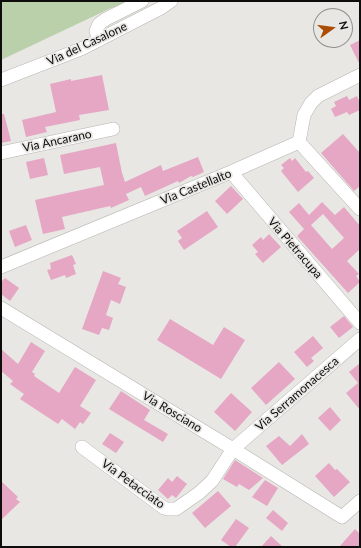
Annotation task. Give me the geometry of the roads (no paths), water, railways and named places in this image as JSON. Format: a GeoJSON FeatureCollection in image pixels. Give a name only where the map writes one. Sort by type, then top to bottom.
{"type":"FeatureCollection","features":[{"type":"Feature","properties":{"kind":"street"},"geometry":{"type":"LineString","coordinates":[[100,40],[96,31],[99,24],[106,18],[142,1]]}},
{"type":"Feature","properties":{"kind":"street","name":"Via del Casalone"},"geometry":{"type":"LineString","coordinates":[[1,80],[72,53],[100,40],[161,8],[171,1]]}},
{"type":"Feature","properties":{"kind":"street"},"geometry":{"type":"LineString","coordinates":[[360,75],[318,96],[311,102],[304,115],[299,142],[360,209]]}},
{"type":"Feature","properties":{"kind":"street","name":"Via Ancarano"},"geometry":{"type":"LineString","coordinates":[[1,153],[112,129]]}},
{"type":"Feature","properties":{"kind":"street","name":"Via Castellalto"},"geometry":{"type":"LineString","coordinates":[[1,267],[231,172],[299,142]]}},
{"type":"Feature","properties":{"kind":"street","name":"Via Pietracupa"},"geometry":{"type":"LineString","coordinates":[[231,172],[360,323]]}},
{"type":"Feature","properties":{"kind":"street","name":"Via Rosciano"},"geometry":{"type":"LineString","coordinates":[[1,308],[342,517],[360,501]]}},
{"type":"Feature","properties":{"kind":"street","name":"Via Serramonacesca"},"geometry":{"type":"LineString","coordinates":[[233,449],[360,339]]}},
{"type":"Feature","properties":{"kind":"street","name":"Via Petacciato"},"geometry":{"type":"LineString","coordinates":[[82,447],[164,508],[172,510],[180,507],[207,486],[216,476],[233,449]]}}]}
